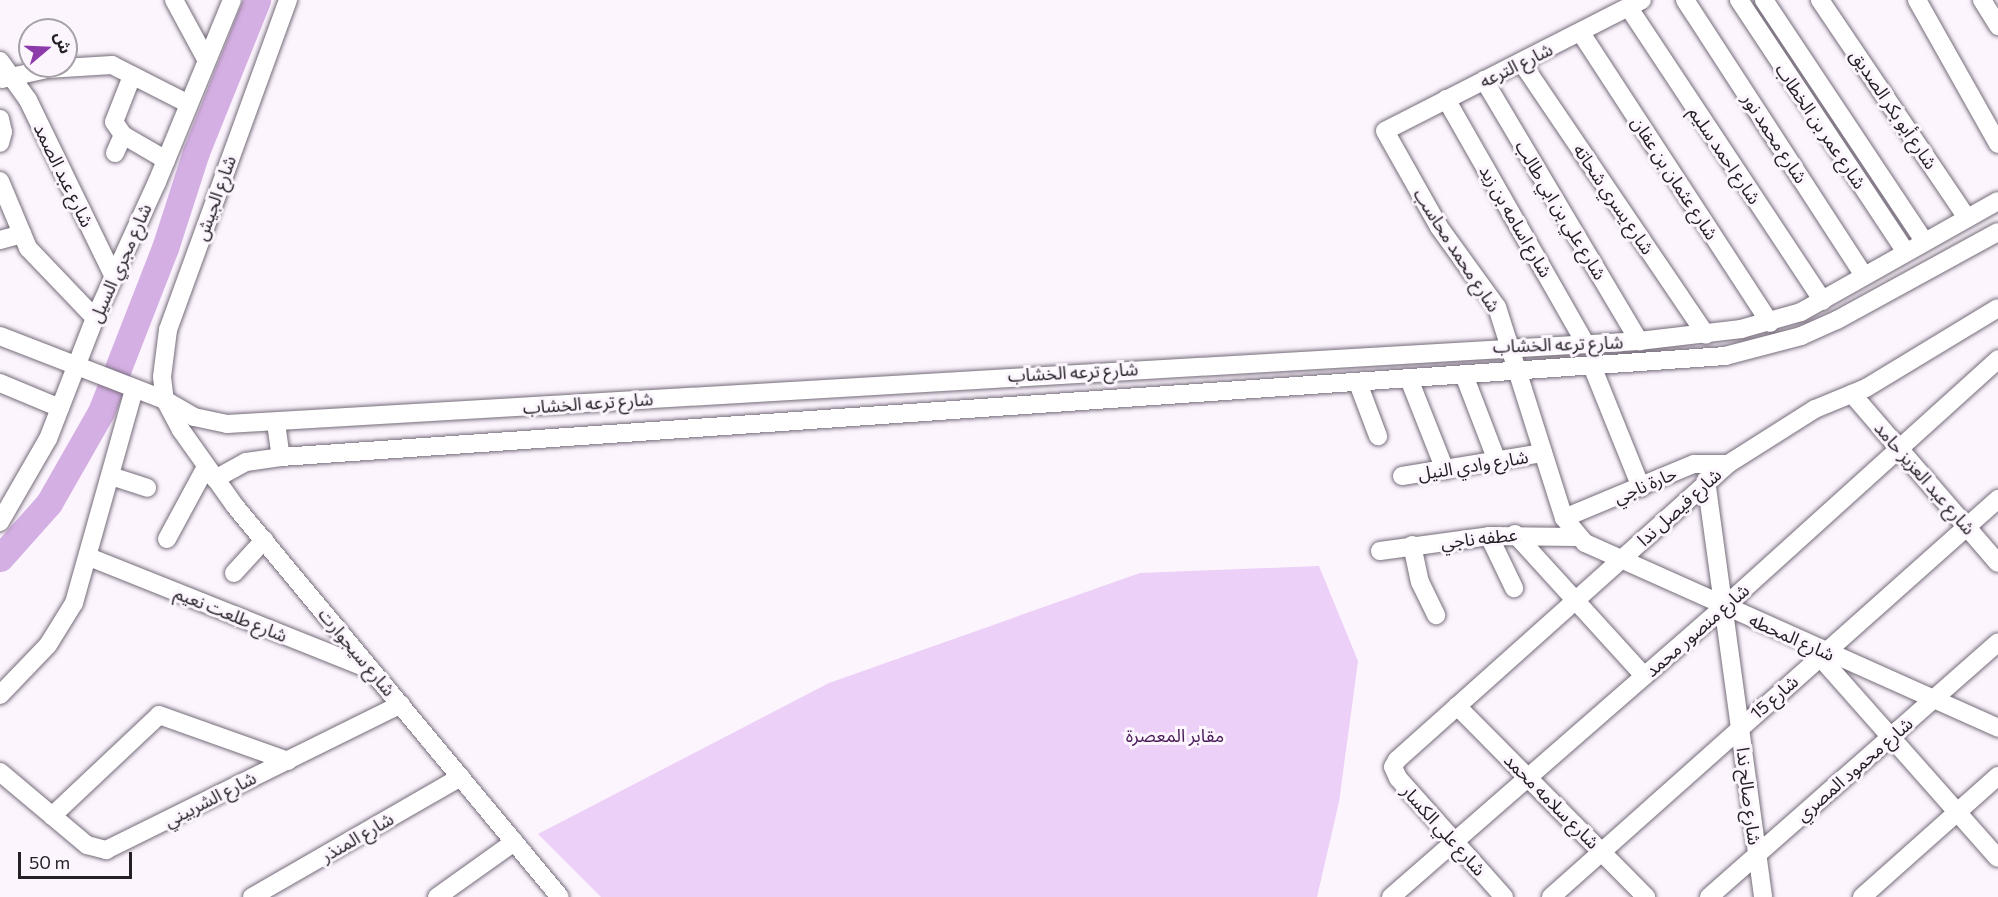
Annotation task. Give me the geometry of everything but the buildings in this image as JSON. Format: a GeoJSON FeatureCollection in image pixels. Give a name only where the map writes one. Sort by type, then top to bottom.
{"type":"FeatureCollection","features":[{"type":"Feature","properties":{"kind":"street"},"geometry":{"type":"LineString","coordinates":[[174,0],[206,59]]}},
{"type":"Feature","properties":{"kind":"street","name":"شارع مجري السيل"},"geometry":{"type":"LineString","coordinates":[[0,522],[33,469],[60,408],[82,369],[95,318],[166,160],[232,0]]}},
{"type":"Feature","properties":{"kind":"street","name":"شارع الجيش"},"geometry":{"type":"LineString","coordinates":[[165,400],[162,377],[168,330],[288,0]]}},
{"type":"Feature","properties":{"kind":"street","name":"شارع محمد نور"},"geometry":{"type":"LineString","coordinates":[[1685,0],[1864,276]]}},
{"type":"Feature","properties":{"kind":"street","name":"شارع عمر بن الخطاب"},"geometry":{"type":"LineString","coordinates":[[1739,0],[1906,252]]}},
{"type":"Feature","properties":{"kind":"street"},"geometry":{"type":"LineString","coordinates":[[1764,0],[1924,242]]}},
{"type":"Feature","properties":{"kind":"street","name":"شارع أبو بكر الصديق"},"geometry":{"type":"LineString","coordinates":[[1821,0],[1967,218]]}},
{"type":"Feature","properties":{"kind":"street"},"geometry":{"type":"LineString","coordinates":[[1917,0],[1998,144]]}},
{"type":"Feature","properties":{"kind":"street"},"geometry":{"type":"LineString","coordinates":[[1982,0],[1998,26]]}},
{"type":"Feature","properties":{"kind":"street","name":"شارع الترعه"},"geometry":{"type":"LineString","coordinates":[[1389,126],[1521,63],[1635,4]]}},
{"type":"Feature","properties":{"kind":"street","name":"شارع احمد سليم"},"geometry":{"type":"LineString","coordinates":[[1635,4],[1823,301]]}},
{"type":"Feature","properties":{"kind":"street","name":"شارع عثمان بن عفان"},"geometry":{"type":"LineString","coordinates":[[1581,33],[1770,323]]}},
{"type":"Feature","properties":{"kind":"street","name":"شارع عبد الصمد"},"geometry":{"type":"LineString","coordinates":[[0,61],[5,79],[28,100],[113,275]]}},
{"type":"Feature","properties":{"kind":"street","name":"شارع يسري شحاته"},"geometry":{"type":"LineString","coordinates":[[1521,63],[1706,335]]}},
{"type":"Feature","properties":{"kind":"street"},"geometry":{"type":"LineString","coordinates":[[5,79],[47,69],[106,65],[189,104]]}},
{"type":"Feature","properties":{"kind":"street"},"geometry":{"type":"LineString","coordinates":[[132,76],[114,115],[117,130],[166,160]]}},
{"type":"Feature","properties":{"kind":"street","name":"شارع علي بن ابي طالب"},"geometry":{"type":"LineString","coordinates":[[1484,80],[1639,341]]}},
{"type":"Feature","properties":{"kind":"street","name":"شارع اسامه بن زيد"},"geometry":{"type":"LineString","coordinates":[[1446,99],[1585,343]]}},
{"type":"Feature","properties":{"kind":"street"},"geometry":{"type":"LineString","coordinates":[[0,119],[3,132],[0,143]]}},
{"type":"Feature","properties":{"kind":"street","name":"شارع محمد محاسب"},"geometry":{"type":"LineString","coordinates":[[1389,126],[1384,131],[1386,137],[1439,227],[1490,293],[1510,346]]}},
{"type":"Feature","properties":{"kind":"street"},"geometry":{"type":"LineString","coordinates":[[115,153],[123,135]]}},
{"type":"Feature","properties":{"kind":"street"},"geometry":{"type":"LineString","coordinates":[[0,181],[7,213],[37,260],[95,318]]}},
{"type":"Feature","properties":{"kind":"street","name":"شارع ترعه الخشاب"},"geometry":{"type":"LineString","coordinates":[[82,369],[165,400],[210,422],[276,423],[1510,346],[1639,341],[1706,335],[1770,323],[1823,301],[1998,201]]}},
{"type":"Feature","properties":{"kind":"street","name":"شارع ترعه الخشاب"},"geometry":{"type":"LineString","coordinates":[[211,473],[246,462],[281,457],[1131,400],[1725,356],[1801,336],[1998,232]]}},
{"type":"Feature","properties":{"kind":"street"},"geometry":{"type":"LineString","coordinates":[[0,240],[22,234]]}},
{"type":"Feature","properties":{"kind":"street","name":"شارع فيصل ندا"},"geometry":{"type":"LineString","coordinates":[[1397,760],[1706,480],[1815,408],[1852,394],[1998,308]]}},
{"type":"Feature","properties":{"kind":"street"},"geometry":{"type":"LineString","coordinates":[[0,336],[82,369]]}},
{"type":"Feature","properties":{"kind":"street","name":"شارع المحطه"},"geometry":{"type":"LineString","coordinates":[[1510,346],[1564,518],[1577,537],[1824,655],[1934,699],[1998,728]]}},
{"type":"Feature","properties":{"kind":"street","name":"شارع منصور محمد"},"geometry":{"type":"LineString","coordinates":[[1391,897],[1724,607],[1898,447],[1998,359]]}},
{"type":"Feature","properties":{"kind":"street"},"geometry":{"type":"LineString","coordinates":[[1592,366],[1641,487]]}},
{"type":"Feature","properties":{"kind":"street"},"geometry":{"type":"LineString","coordinates":[[1129,369],[1131,400]]}},
{"type":"Feature","properties":{"kind":"street"},"geometry":{"type":"LineString","coordinates":[[1464,375],[1497,461]]}},
{"type":"Feature","properties":{"kind":"street"},"geometry":{"type":"LineString","coordinates":[[1409,379],[1445,470]]}},
{"type":"Feature","properties":{"kind":"street"},"geometry":{"type":"LineString","coordinates":[[0,383],[60,408]]}},
{"type":"Feature","properties":{"kind":"street"},"geometry":{"type":"LineString","coordinates":[[1358,383],[1378,436]]}},
{"type":"Feature","properties":{"kind":"street"},"geometry":{"type":"LineString","coordinates":[[0,695],[63,625],[74,603],[111,476],[129,387]]}},
{"type":"Feature","properties":{"kind":"street","name":"شارع عبد العزيز حامد"},"geometry":{"type":"LineString","coordinates":[[1852,394],[1998,563]]}},
{"type":"Feature","properties":{"kind":"street","name":"شارع سيجوارت"},"geometry":{"type":"LineString","coordinates":[[165,400],[211,473],[264,540],[560,897]]}},
{"type":"Feature","properties":{"kind":"street"},"geometry":{"type":"LineString","coordinates":[[276,423],[281,457]]}},
{"type":"Feature","properties":{"kind":"street","name":"شارع وادي النيل"},"geometry":{"type":"LineString","coordinates":[[1402,476],[1543,453]]}},
{"type":"Feature","properties":{"kind":"street","name":"حارة ناجي"},"geometry":{"type":"LineString","coordinates":[[1564,518],[1694,464],[1728,464]]}},
{"type":"Feature","properties":{"kind":"street"},"geometry":{"type":"LineString","coordinates":[[167,539],[211,473]]}},
{"type":"Feature","properties":{"kind":"street"},"geometry":{"type":"LineString","coordinates":[[111,476],[147,488]]}},
{"type":"Feature","properties":{"kind":"street","name":"شارع صالح ندا"},"geometry":{"type":"LineString","coordinates":[[1706,480],[1763,897]]}},
{"type":"Feature","properties":{"kind":"street","name":"شارع 15"},"geometry":{"type":"LineString","coordinates":[[1551,897],[1740,726],[1824,655],[1998,499]]}},
{"type":"Feature","properties":{"kind":"street"},"geometry":{"type":"LineString","coordinates":[[1515,534],[1644,676]]}},
{"type":"Feature","properties":{"kind":"street","name":"عطفه ناجي"},"geometry":{"type":"LineString","coordinates":[[1380,551],[1515,534],[1577,537]]}},
{"type":"Feature","properties":{"kind":"street"},"geometry":{"type":"LineString","coordinates":[[1489,536],[1514,588]]}},
{"type":"Feature","properties":{"kind":"street"},"geometry":{"type":"LineString","coordinates":[[234,573],[264,540]]}},
{"type":"Feature","properties":{"kind":"street"},"geometry":{"type":"LineString","coordinates":[[1412,546],[1420,582],[1436,615]]}},
{"type":"Feature","properties":{"kind":"street","name":"شارع طلعت نعيم"},"geometry":{"type":"LineString","coordinates":[[89,556],[373,671]]}},
{"type":"Feature","properties":{"kind":"street","name":"شارع محمود المصري"},"geometry":{"type":"LineString","coordinates":[[1709,897],[1998,642]]}},
{"type":"Feature","properties":{"kind":"street"},"geometry":{"type":"LineString","coordinates":[[1824,655],[1890,736],[1998,858]]}},
{"type":"Feature","properties":{"kind":"street","name":"شارع الشربيني"},"geometry":{"type":"LineString","coordinates":[[0,772],[87,845],[105,849],[401,704]]}},
{"type":"Feature","properties":{"kind":"street","name":"شارع سلامه محمد"},"geometry":{"type":"LineString","coordinates":[[1457,706],[1646,897]]}},
{"type":"Feature","properties":{"kind":"street"},"geometry":{"type":"LineString","coordinates":[[52,816],[159,715],[288,761]]}},
{"type":"Feature","properties":{"kind":"street","name":"شارع علي الكسار"},"geometry":{"type":"LineString","coordinates":[[1397,760],[1395,775],[1504,897]]}},
{"type":"Feature","properties":{"kind":"street"},"geometry":{"type":"LineString","coordinates":[[1862,897],[1998,776]]}},
{"type":"Feature","properties":{"kind":"street","name":"شارع المنذر"},"geometry":{"type":"LineString","coordinates":[[252,897],[461,777]]}},
{"type":"Feature","properties":{"kind":"street"},"geometry":{"type":"LineString","coordinates":[[437,897],[514,842]]}},
{"type":"Feature","properties":{"kind":"green space","name":"مقابر المعصرة"},"geometry":{"type":"Polygon","coordinates":[[[1319,566],[1358,661],[1339,802],[1317,897],[601,897],[538,834],[829,683],[1140,573],[1319,566]]]}},
{"type":"Feature","properties":{"kind":"waterway"},"geometry":{"type":"LineString","coordinates":[[0,558],[49,503],[101,412],[165,248],[196,152],[257,0]]}}]}
